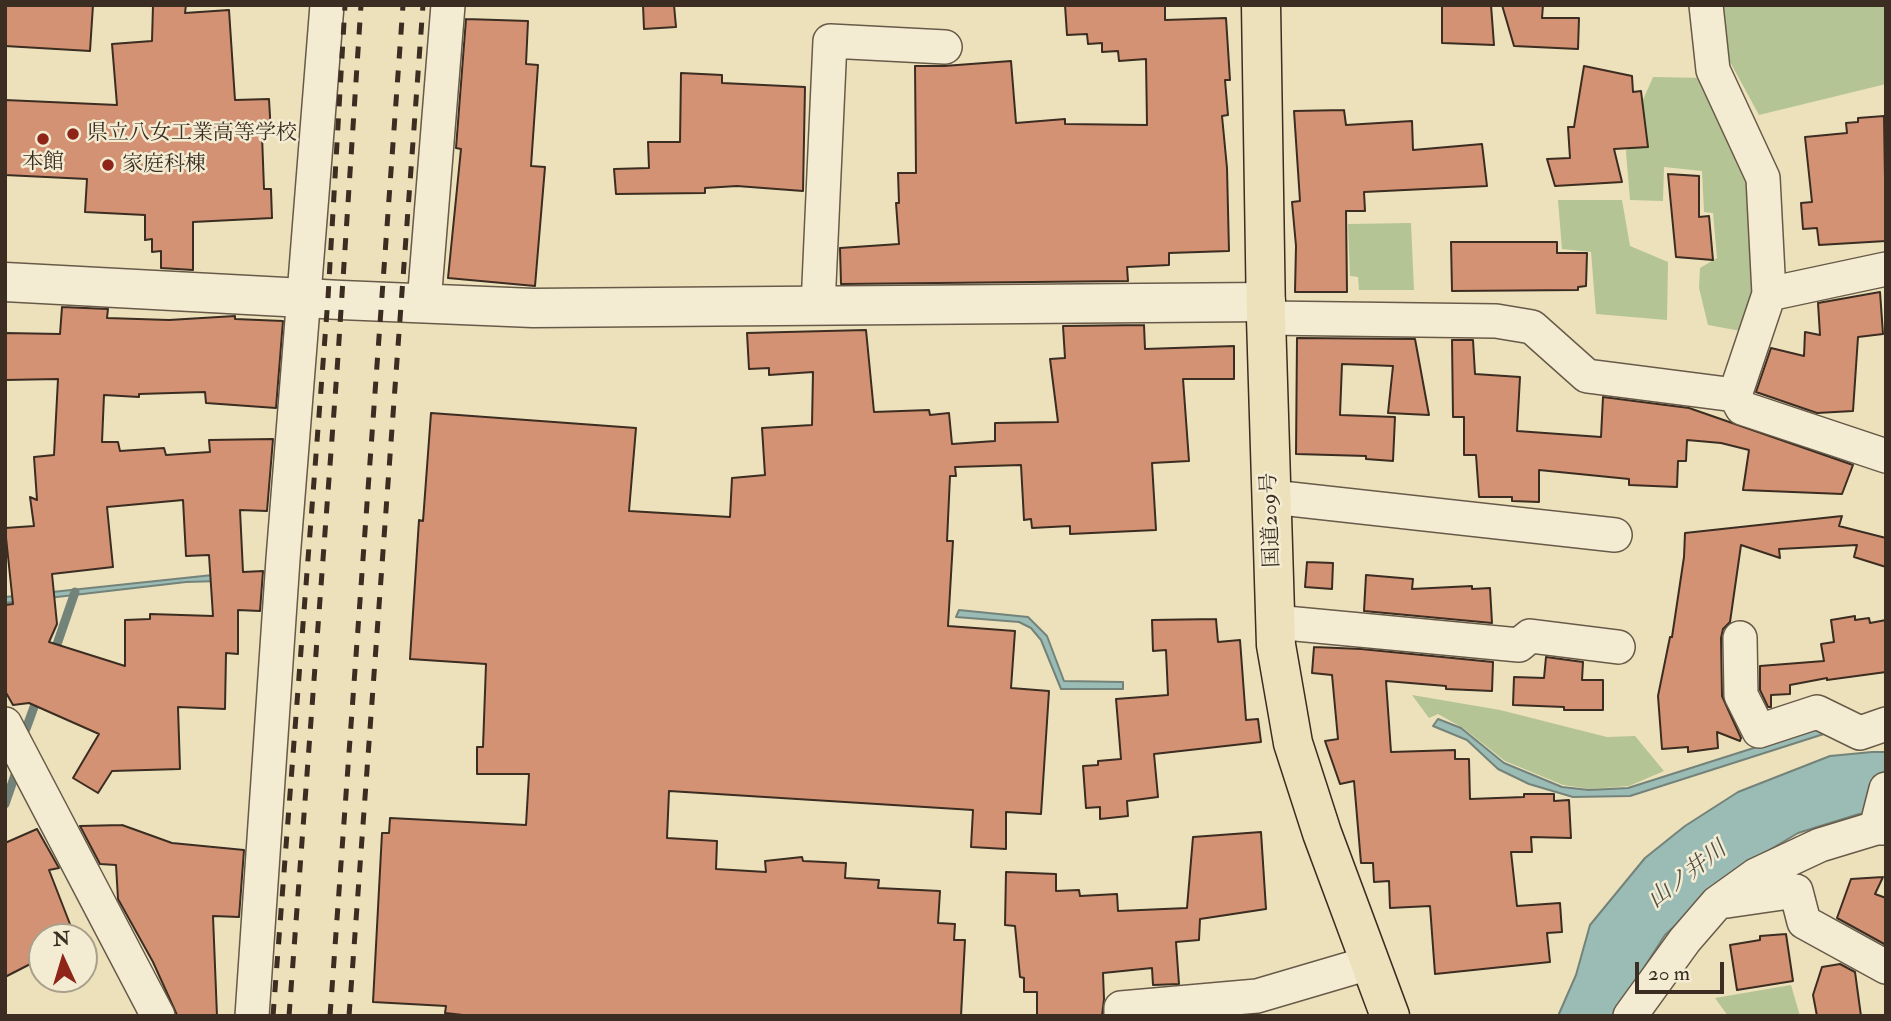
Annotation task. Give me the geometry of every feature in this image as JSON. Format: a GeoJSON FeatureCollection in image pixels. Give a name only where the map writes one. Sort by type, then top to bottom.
{"type":"FeatureCollection","features":[{"type":"Feature","properties":{"kind":"highway","name":"国道209号"},"geometry":{"type":"LineString","coordinates":[[1261,5],[1266,310],[1276,645],[1293,743],[1322,833],[1390,1016]]}},
{"type":"Feature","properties":{"kind":"street"},"geometry":{"type":"LineString","coordinates":[[252,1016],[283,559],[327,5]]}},
{"type":"Feature","properties":{"kind":"street"},"geometry":{"type":"LineString","coordinates":[[424,303],[448,5]]}},
{"type":"Feature","properties":{"kind":"street"},"geometry":{"type":"LineString","coordinates":[[1706,5],[1713,70],[1763,178],[1769,294],[1735,394],[1742,408],[1886,456]]}},
{"type":"Feature","properties":{"kind":"street"},"geometry":{"type":"LineString","coordinates":[[818,306],[830,41],[945,47]]}},
{"type":"Feature","properties":{"kind":"street"},"geometry":{"type":"LineString","coordinates":[[1769,294],[1886,269]]}},
{"type":"Feature","properties":{"kind":"street"},"geometry":{"type":"LineString","coordinates":[[5,282],[533,308],[818,306],[1266,310],[1496,321],[1532,327],[1587,376],[1735,394]]}},
{"type":"Feature","properties":{"kind":"street"},"geometry":{"type":"LineString","coordinates":[[1272,497],[1615,536]]}},
{"type":"Feature","properties":{"kind":"street"},"geometry":{"type":"LineString","coordinates":[[1275,622],[1519,645],[1530,636],[1618,647]]}},
{"type":"Feature","properties":{"kind":"street"},"geometry":{"type":"LineString","coordinates":[[1740,638],[1741,695],[1759,732],[1817,712],[1860,733],[1886,724]]}},
{"type":"Feature","properties":{"kind":"street"},"geometry":{"type":"LineString","coordinates":[[8,739],[158,1016]]}},
{"type":"Feature","properties":{"kind":"street"},"geometry":{"type":"LineString","coordinates":[[1630,1016],[1685,940],[1717,903],[1767,870],[1820,845],[1881,828],[1886,789]]}},
{"type":"Feature","properties":{"kind":"street"},"geometry":{"type":"LineString","coordinates":[[1717,903],[1796,891],[1804,922],[1886,967]]}},
{"type":"Feature","properties":{"kind":"street"},"geometry":{"type":"LineString","coordinates":[[1121,1016],[1121,1008],[1257,996],[1369,963]]}},
{"type":"Feature","properties":{"kind":"green space"},"geometry":{"type":"Polygon","coordinates":[[[1720,5],[1886,5],[1886,84],[1759,115],[1729,60],[1720,5]]]}},
{"type":"Feature","properties":{"kind":"green space"},"geometry":{"type":"Polygon","coordinates":[[[1653,77],[1705,78],[1756,175],[1752,333],[1708,325],[1699,288],[1700,268],[1717,258],[1713,213],[1704,212],[1702,171],[1664,167],[1663,201],[1630,200],[1626,152],[1632,125],[1653,77]]]}},
{"type":"Feature","properties":{"kind":"green space"},"geometry":{"type":"Polygon","coordinates":[[[1558,200],[1622,200],[1630,246],[1668,262],[1667,320],[1596,314],[1591,252],[1562,249],[1558,200]]]}},
{"type":"Feature","properties":{"kind":"green space"},"geometry":{"type":"Polygon","coordinates":[[[1411,223],[1414,290],[1359,290],[1358,277],[1350,276],[1348,224],[1411,223]]]}},
{"type":"Feature","properties":{"kind":"green space"},"geometry":{"type":"Polygon","coordinates":[[[1412,695],[1500,710],[1607,737],[1635,736],[1664,771],[1629,786],[1590,789],[1563,785],[1505,761],[1463,728],[1438,714],[1429,718],[1412,695]]]}},
{"type":"Feature","properties":{"kind":"green space"},"geometry":{"type":"Polygon","coordinates":[[[1791,985],[1800,1016],[1728,1016],[1715,998],[1791,985]]]}},
{"type":"Feature","properties":{"kind":"water"},"geometry":{"type":"Polygon","coordinates":[[[222,574],[220,581],[186,582],[5,603],[5,597],[222,574]]]}},
{"type":"Feature","properties":{"kind":"water"},"geometry":{"type":"Polygon","coordinates":[[[959,610],[1028,617],[1047,636],[1064,681],[1123,682],[1123,689],[1061,689],[1041,640],[1031,628],[1019,622],[956,617],[959,610]]]}},
{"type":"Feature","properties":{"kind":"water"},"geometry":{"type":"Polygon","coordinates":[[[1438,719],[1461,728],[1504,763],[1562,787],[1589,790],[1628,788],[1826,725],[1827,733],[1630,796],[1573,797],[1529,784],[1498,769],[1467,740],[1433,726],[1438,719]]]}},
{"type":"Feature","properties":{"kind":"water","name":"山ノ井川"},"geometry":{"type":"Polygon","coordinates":[[[1886,752],[1886,812],[1859,814],[1798,833],[1766,852],[1718,886],[1665,935],[1613,1016],[1558,1016],[1576,975],[1590,925],[1645,858],[1685,826],[1738,792],[1830,756],[1886,752]]]}},
{"type":"Feature","properties":{"kind":"building"},"geometry":{"type":"Polygon","coordinates":[[[5,5],[93,5],[90,51],[5,46],[5,5]]]}},
{"type":"Feature","properties":{"kind":"building"},"geometry":{"type":"Polygon","coordinates":[[[153,5],[186,5],[185,13],[229,10],[235,100],[269,99],[271,134],[262,135],[264,189],[271,189],[272,218],[193,222],[193,270],[161,268],[161,251],[152,252],[152,239],[145,240],[145,215],[85,212],[87,179],[5,175],[5,100],[117,105],[112,44],[152,41],[153,5]]]}},
{"type":"Feature","properties":{"kind":"building"},"geometry":{"type":"Polygon","coordinates":[[[643,5],[674,5],[676,27],[644,29],[643,5]]]}},
{"type":"Feature","properties":{"kind":"building"},"geometry":{"type":"Polygon","coordinates":[[[1065,5],[1165,5],[1165,20],[1226,18],[1230,80],[1225,80],[1228,115],[1222,116],[1227,168],[1229,251],[1169,253],[1169,265],[1127,267],[1128,281],[841,284],[840,248],[899,244],[896,203],[899,203],[898,173],[916,173],[915,66],[1011,61],[1016,123],[1065,119],[1065,124],[1147,125],[1146,59],[1119,61],[1118,51],[1102,52],[1102,43],[1088,44],[1087,34],[1067,35],[1065,5]]]}},
{"type":"Feature","properties":{"kind":"building"},"geometry":{"type":"Polygon","coordinates":[[[1442,5],[1491,5],[1494,45],[1442,43],[1442,5]]]}},
{"type":"Feature","properties":{"kind":"building"},"geometry":{"type":"Polygon","coordinates":[[[1502,5],[1543,5],[1542,18],[1579,18],[1578,49],[1514,46],[1502,5]]]}},
{"type":"Feature","properties":{"kind":"building"},"geometry":{"type":"Polygon","coordinates":[[[466,19],[528,21],[526,64],[538,65],[531,166],[545,167],[535,286],[448,278],[461,149],[456,148],[466,19]]]}},
{"type":"Feature","properties":{"kind":"building"},"geometry":{"type":"Polygon","coordinates":[[[1584,66],[1632,76],[1633,92],[1641,91],[1648,147],[1614,149],[1622,182],[1555,186],[1547,159],[1570,158],[1568,127],[1574,127],[1584,66]]]}},
{"type":"Feature","properties":{"kind":"building"},"geometry":{"type":"Polygon","coordinates":[[[681,73],[722,75],[722,83],[805,87],[803,191],[737,186],[705,188],[705,193],[616,194],[614,169],[649,168],[648,142],[680,142],[681,73]]]}},
{"type":"Feature","properties":{"kind":"building"},"geometry":{"type":"Polygon","coordinates":[[[1344,110],[1346,125],[1412,121],[1413,150],[1482,144],[1487,186],[1364,192],[1365,211],[1346,211],[1347,292],[1295,292],[1296,246],[1292,202],[1300,201],[1294,111],[1344,110]]]}},
{"type":"Feature","properties":{"kind":"building"},"geometry":{"type":"Polygon","coordinates":[[[1884,116],[1886,241],[1819,245],[1817,228],[1803,229],[1801,203],[1812,202],[1805,137],[1847,133],[1846,123],[1858,122],[1858,118],[1884,116]]]}},
{"type":"Feature","properties":{"kind":"building"},"geometry":{"type":"Polygon","coordinates":[[[1668,174],[1699,176],[1699,217],[1709,216],[1713,260],[1676,257],[1668,174]]]}},
{"type":"Feature","properties":{"kind":"building"},"geometry":{"type":"Polygon","coordinates":[[[1451,242],[1557,242],[1557,253],[1587,253],[1586,286],[1578,287],[1578,290],[1452,291],[1451,242]]]}},
{"type":"Feature","properties":{"kind":"building"},"geometry":{"type":"Polygon","coordinates":[[[1880,292],[1883,334],[1858,337],[1853,411],[1817,413],[1756,392],[1771,348],[1804,356],[1805,332],[1820,335],[1818,303],[1880,292]]]}},
{"type":"Feature","properties":{"kind":"building"},"geometry":{"type":"Polygon","coordinates":[[[62,307],[108,309],[107,318],[169,320],[235,316],[235,319],[283,321],[276,408],[206,403],[205,392],[139,394],[139,397],[104,395],[102,442],[118,442],[120,451],[164,448],[166,455],[210,452],[209,440],[273,439],[267,511],[240,510],[243,572],[263,571],[260,611],[238,610],[238,654],[226,653],[225,709],[178,707],[180,769],[112,771],[98,793],[73,778],[99,734],[29,703],[13,705],[5,691],[5,605],[13,604],[5,528],[34,526],[30,497],[37,500],[34,457],[54,455],[58,379],[5,380],[5,333],[60,334],[62,307]],[[183,500],[107,507],[113,567],[52,574],[57,624],[49,642],[125,666],[125,620],[150,619],[150,614],[213,616],[209,555],[186,556],[183,500]]]}},
{"type":"Feature","properties":{"kind":"building"},"geometry":{"type":"Polygon","coordinates":[[[1144,325],[1145,349],[1234,346],[1234,379],[1183,379],[1189,461],[1152,463],[1156,530],[1070,534],[1070,526],[1032,528],[1031,519],[1024,520],[1021,465],[955,467],[956,476],[950,476],[947,541],[953,541],[948,626],[1015,631],[1011,688],[1049,691],[1041,814],[1006,812],[1006,849],[971,847],[973,810],[669,791],[667,838],[717,841],[716,869],[766,872],[765,861],[802,857],[803,861],[846,863],[845,878],[879,880],[878,888],[940,891],[938,923],[955,924],[954,940],[965,940],[961,1016],[472,1016],[445,1013],[446,1006],[373,1002],[382,833],[389,833],[390,818],[526,825],[529,774],[477,774],[477,747],[483,747],[486,664],[410,659],[419,520],[423,521],[431,413],[636,428],[629,511],[730,517],[732,478],[765,475],[762,428],[812,425],[813,372],[769,375],[769,368],[749,369],[747,333],[866,330],[874,412],[929,410],[930,415],[949,413],[952,444],[995,441],[995,423],[1058,422],[1050,359],[1065,358],[1063,326],[1144,325]]]}},
{"type":"Feature","properties":{"kind":"building"},"geometry":{"type":"Polygon","coordinates":[[[1297,338],[1415,339],[1429,415],[1388,413],[1393,366],[1342,364],[1340,415],[1395,417],[1393,461],[1366,459],[1366,456],[1296,454],[1297,338]]]}},
{"type":"Feature","properties":{"kind":"building"},"geometry":{"type":"Polygon","coordinates":[[[1452,340],[1473,340],[1475,374],[1520,377],[1517,431],[1601,437],[1603,397],[1689,408],[1853,465],[1842,494],[1743,490],[1749,450],[1721,443],[1687,440],[1686,461],[1678,461],[1677,487],[1629,485],[1629,479],[1539,470],[1539,502],[1512,501],[1512,497],[1479,497],[1476,455],[1464,455],[1464,417],[1453,417],[1452,340]]]}},
{"type":"Feature","properties":{"kind":"building"},"geometry":{"type":"Polygon","coordinates":[[[1842,516],[1839,526],[1886,538],[1886,567],[1854,557],[1857,545],[1779,549],[1780,558],[1741,545],[1730,622],[1723,629],[1721,638],[1722,696],[1740,741],[1717,732],[1718,748],[1688,752],[1688,747],[1662,749],[1658,696],[1672,637],[1685,533],[1842,516]]]}},
{"type":"Feature","properties":{"kind":"building"},"geometry":{"type":"Polygon","coordinates":[[[1307,562],[1333,563],[1332,589],[1305,587],[1307,562]]]}},
{"type":"Feature","properties":{"kind":"building"},"geometry":{"type":"Polygon","coordinates":[[[1366,575],[1413,579],[1412,589],[1472,586],[1472,589],[1490,588],[1492,623],[1364,611],[1366,575]]]}},
{"type":"Feature","properties":{"kind":"building"},"geometry":{"type":"Polygon","coordinates":[[[1855,616],[1855,620],[1869,618],[1870,623],[1886,620],[1886,672],[1790,685],[1790,694],[1771,695],[1771,707],[1768,707],[1760,690],[1760,666],[1824,661],[1821,644],[1834,642],[1831,620],[1855,616]]]}},
{"type":"Feature","properties":{"kind":"building"},"geometry":{"type":"Polygon","coordinates":[[[1216,619],[1218,642],[1240,640],[1246,720],[1258,719],[1261,742],[1154,754],[1158,797],[1127,801],[1128,816],[1100,819],[1100,807],[1086,808],[1083,766],[1098,765],[1098,761],[1121,759],[1116,699],[1168,695],[1166,650],[1153,651],[1152,620],[1216,619]]]}},
{"type":"Feature","properties":{"kind":"building"},"geometry":{"type":"Polygon","coordinates":[[[1314,647],[1493,662],[1492,691],[1446,689],[1446,686],[1386,681],[1391,752],[1455,750],[1455,759],[1469,759],[1470,799],[1554,794],[1554,801],[1569,800],[1571,838],[1531,837],[1532,852],[1511,852],[1517,906],[1560,903],[1562,932],[1547,933],[1550,962],[1435,974],[1430,906],[1390,908],[1389,881],[1374,882],[1373,863],[1361,863],[1354,781],[1340,784],[1325,741],[1338,739],[1332,675],[1312,673],[1314,647]]]}},
{"type":"Feature","properties":{"kind":"building"},"geometry":{"type":"Polygon","coordinates":[[[1546,657],[1583,662],[1582,680],[1603,680],[1603,710],[1564,710],[1564,707],[1513,705],[1514,677],[1544,678],[1546,657]]]}},
{"type":"Feature","properties":{"kind":"building"},"geometry":{"type":"Polygon","coordinates":[[[122,825],[172,843],[244,850],[239,917],[213,916],[217,1016],[177,1015],[153,962],[118,899],[116,865],[100,864],[80,826],[122,825]]]}},
{"type":"Feature","properties":{"kind":"building"},"geometry":{"type":"Polygon","coordinates":[[[37,829],[59,868],[49,870],[70,923],[28,923],[28,965],[5,977],[5,843],[37,829]]]}},
{"type":"Feature","properties":{"kind":"building"},"geometry":{"type":"Polygon","coordinates":[[[1261,832],[1266,909],[1200,919],[1199,940],[1176,942],[1179,984],[1153,985],[1152,968],[1103,973],[1102,1016],[1037,1016],[1037,992],[1024,992],[1024,978],[1020,977],[1015,926],[1005,925],[1006,872],[1056,874],[1056,891],[1079,890],[1080,896],[1117,894],[1118,911],[1187,908],[1193,837],[1261,832]]]}},
{"type":"Feature","properties":{"kind":"building"},"geometry":{"type":"Polygon","coordinates":[[[1883,877],[1875,894],[1886,898],[1886,945],[1837,918],[1851,879],[1883,877]]]}},
{"type":"Feature","properties":{"kind":"building"},"geometry":{"type":"Polygon","coordinates":[[[1786,934],[1793,981],[1737,990],[1730,945],[1760,940],[1760,936],[1786,934]]]}},
{"type":"Feature","properties":{"kind":"building"},"geometry":{"type":"Polygon","coordinates":[[[1840,964],[1855,972],[1861,1016],[1817,1016],[1813,995],[1822,967],[1840,964]]]}},
{"type":"Feature","properties":{"kind":"waterway"},"geometry":{"type":"LineString","coordinates":[[54,653],[75,592]]}},
{"type":"Feature","properties":{"kind":"waterway"},"geometry":{"type":"LineString","coordinates":[[26,729],[38,696]]}},
{"type":"Feature","properties":{"kind":"waterway"},"geometry":{"type":"LineString","coordinates":[[5,804],[15,775]]}},
{"type":"Feature","properties":{"kind":"railway"},"geometry":{"type":"LineString","coordinates":[[273,1016],[328,298],[345,5]]}},
{"type":"Feature","properties":{"kind":"railway"},"geometry":{"type":"LineString","coordinates":[[289,1016],[361,5]]}},
{"type":"Feature","properties":{"kind":"railway"},"geometry":{"type":"LineString","coordinates":[[330,1016],[403,5]]}},
{"type":"Feature","properties":{"kind":"railway"},"geometry":{"type":"LineString","coordinates":[[349,1016],[423,5]]}},
{"type":"Feature","properties":{"kind":"place","name":"県立八女工業高等学校"},"geometry":{"type":"Point","coordinates":[73,134]}},
{"type":"Feature","properties":{"kind":"place","name":"本館"},"geometry":{"type":"Point","coordinates":[43,139]}},
{"type":"Feature","properties":{"kind":"place","name":"家庭科棟"},"geometry":{"type":"Point","coordinates":[108,165]}}]}
